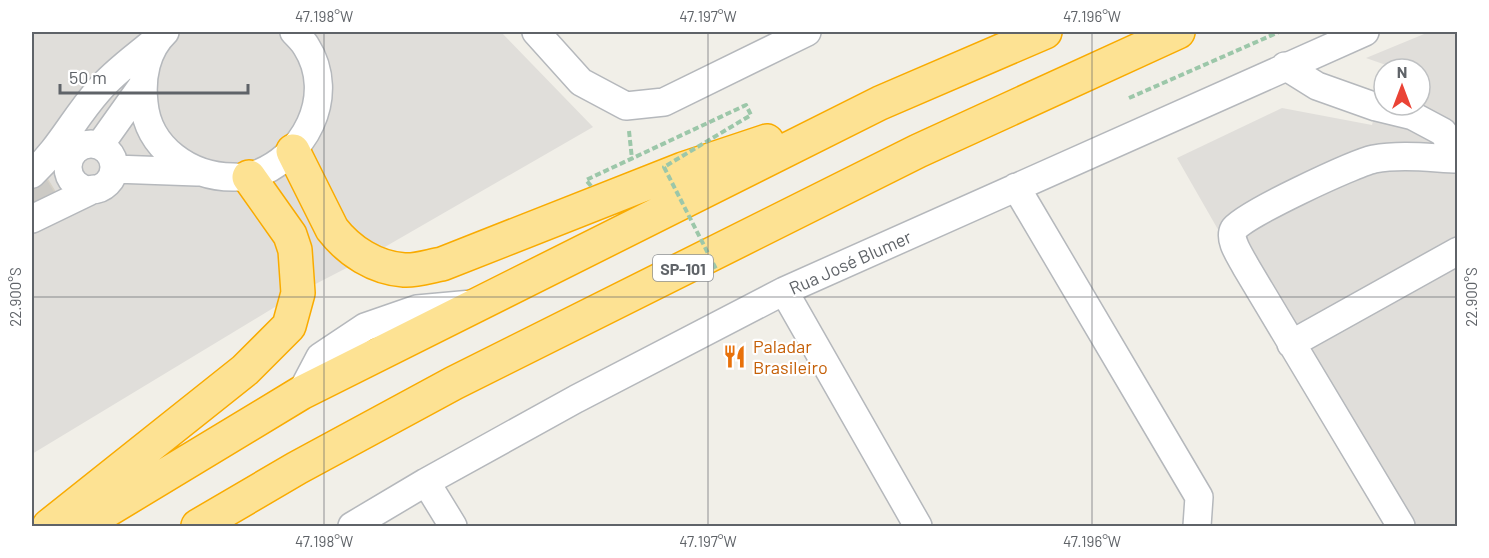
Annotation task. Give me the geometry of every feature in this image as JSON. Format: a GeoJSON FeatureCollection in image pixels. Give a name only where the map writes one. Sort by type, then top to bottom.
{"type":"FeatureCollection","features":[{"type":"Feature","properties":{"kind":"highway"},"geometry":{"type":"LineString","coordinates":[[81,526],[301,393],[880,103],[1045,32]]}},
{"type":"Feature","properties":{"kind":"highway","name":"SP-101"},"geometry":{"type":"LineString","coordinates":[[198,526],[297,468],[454,383],[918,151],[1178,32]]}},
{"type":"Feature","properties":{"kind":"highway"},"geometry":{"type":"LineString","coordinates":[[294,151],[332,229],[340,240],[364,259],[405,271],[442,264],[683,169],[880,103]]}},
{"type":"Feature","properties":{"kind":"highway"},"geometry":{"type":"LineString","coordinates":[[49,526],[245,370],[289,326],[298,293],[295,250],[290,235],[249,177]]}},
{"type":"Feature","properties":{"kind":"street"},"geometry":{"type":"LineString","coordinates":[[164,33],[148,58],[142,86],[145,112],[155,137],[172,156],[193,170],[218,177],[249,177],[270,168],[294,151],[310,128],[318,101],[316,73],[307,46],[294,32]]}},
{"type":"Feature","properties":{"kind":"street"},"geometry":{"type":"LineString","coordinates":[[537,32],[581,82],[626,106],[664,102],[807,32]]}},
{"type":"Feature","properties":{"kind":"street","name":"Rua José Blumer"},"geometry":{"type":"LineString","coordinates":[[352,526],[576,399],[784,291],[1365,32]]}},
{"type":"Feature","properties":{"kind":"street"},"geometry":{"type":"LineString","coordinates":[[32,175],[50,157],[98,90],[126,63],[164,33]]}},
{"type":"Feature","properties":{"kind":"street"},"geometry":{"type":"LineString","coordinates":[[1286,66],[1317,86],[1377,107],[1413,116],[1443,132],[1458,157]]}},
{"type":"Feature","properties":{"kind":"street"},"geometry":{"type":"LineString","coordinates":[[100,146],[142,86]]}},
{"type":"Feature","properties":{"kind":"street"},"geometry":{"type":"LineString","coordinates":[[32,175],[58,174],[73,152],[85,144],[100,146],[111,154],[114,169],[108,182],[32,219]]}},
{"type":"Feature","properties":{"kind":"street"},"geometry":{"type":"LineString","coordinates":[[1401,526],[1291,344],[1232,240],[1233,230],[1241,222],[1358,164],[1391,158],[1458,157]]}},
{"type":"Feature","properties":{"kind":"street"},"geometry":{"type":"LineString","coordinates":[[69,159],[68,167],[74,182],[79,186],[94,189]]}},
{"type":"Feature","properties":{"kind":"street"},"geometry":{"type":"LineString","coordinates":[[114,169],[202,172]]}},
{"type":"Feature","properties":{"kind":"street"},"geometry":{"type":"LineString","coordinates":[[1016,187],[1199,497],[1197,526]]}},
{"type":"Feature","properties":{"kind":"street"},"geometry":{"type":"LineString","coordinates":[[1291,344],[1458,251]]}},
{"type":"Feature","properties":{"kind":"street"},"geometry":{"type":"LineString","coordinates":[[784,291],[918,526]]}},
{"type":"Feature","properties":{"kind":"street"},"geometry":{"type":"LineString","coordinates":[[426,482],[453,526]]}},
{"type":"Feature","properties":{"kind":"path"},"geometry":{"type":"LineString","coordinates":[[1129,98],[1279,32]]}},
{"type":"Feature","properties":{"kind":"path"},"geometry":{"type":"LineString","coordinates":[[591,186],[586,180],[746,105],[752,115],[664,167],[716,268]]}},
{"type":"Feature","properties":{"kind":"shaded area"},"geometry":{"type":"Polygon","coordinates":[[[32,32],[501,32],[593,127],[364,259],[298,293],[32,454],[32,32]]]}},
{"type":"Feature","properties":{"kind":"shaded area"},"geometry":{"type":"Polygon","coordinates":[[[1429,32],[1457,32],[1457,526],[1388,526],[1177,158],[1282,108],[1372,125],[1374,117],[1432,117],[1432,57],[1372,57],[1372,60],[1366,58],[1429,32]]]}},
{"type":"Feature","properties":{"kind":"building"},"geometry":{"type":"Polygon","coordinates":[[[41,169],[60,200],[32,215],[32,175],[41,169]]]}},
{"type":"Feature","properties":{"kind":"place","name":"Paladar Brasileiro"},"geometry":{"type":"Point","coordinates":[735,356]}}]}
